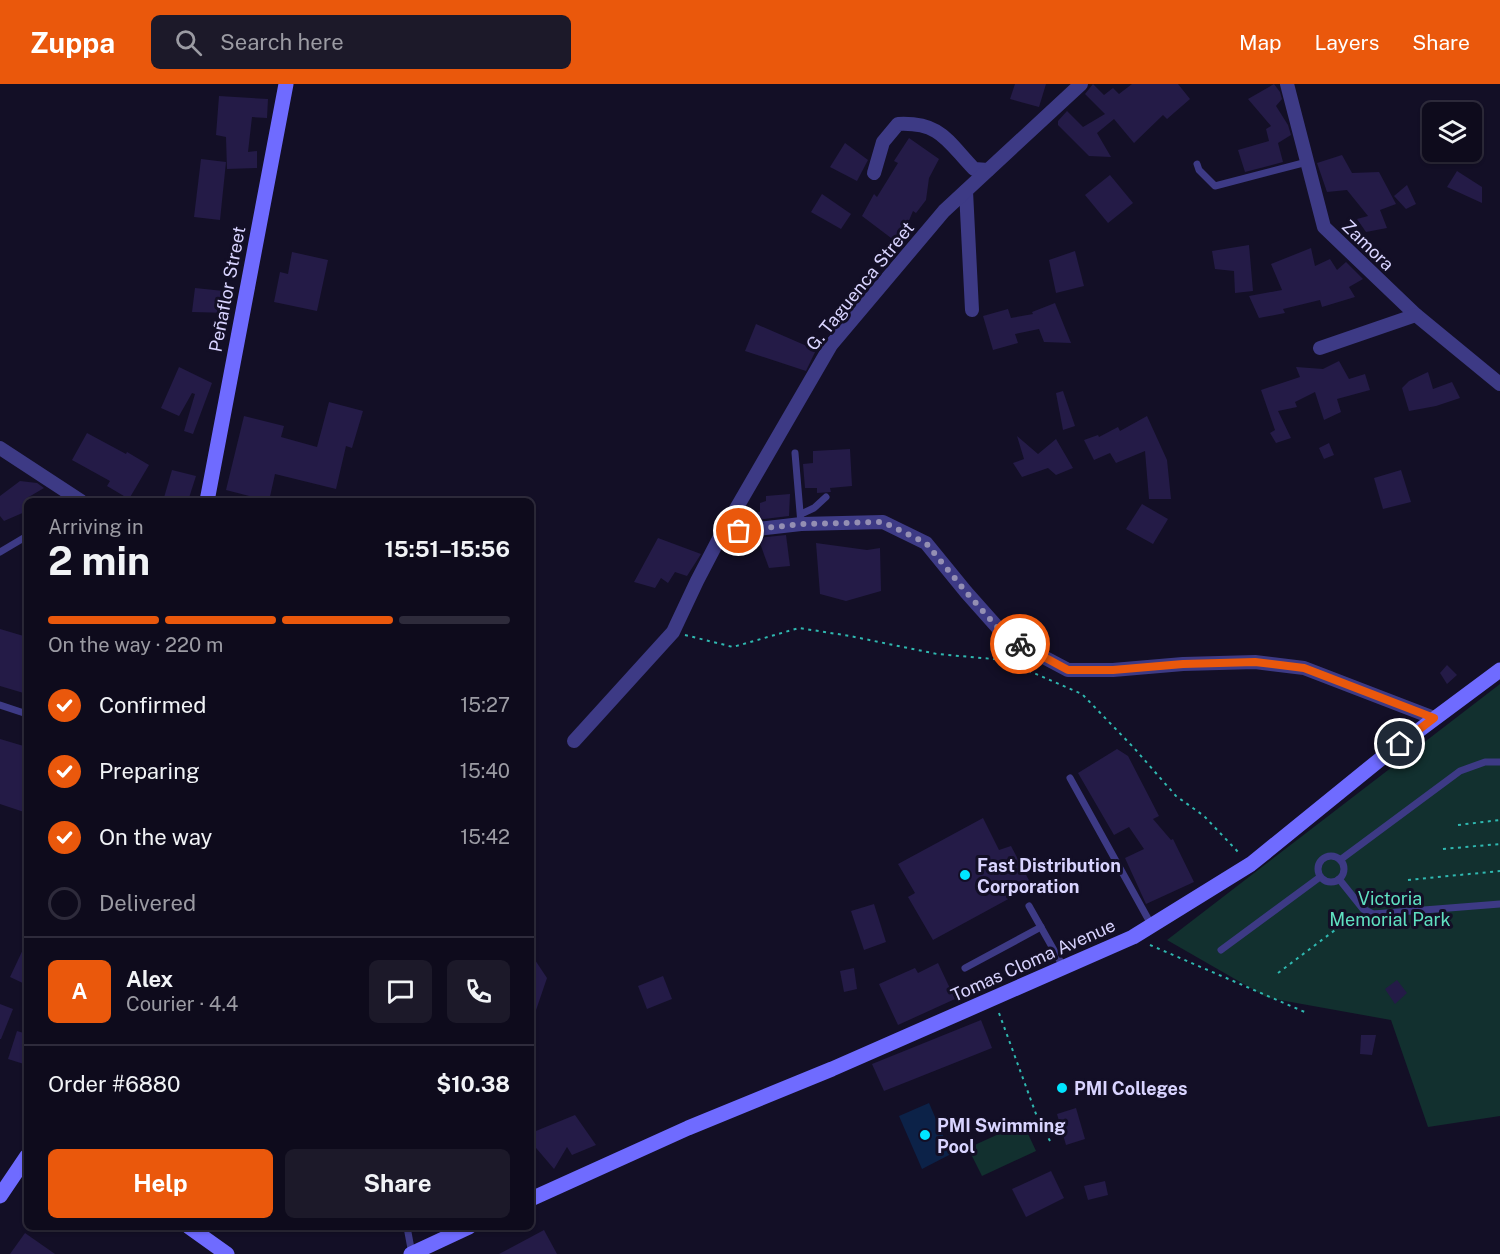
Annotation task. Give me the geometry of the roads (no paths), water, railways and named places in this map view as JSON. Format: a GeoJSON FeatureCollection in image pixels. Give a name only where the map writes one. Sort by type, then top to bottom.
{"type":"FeatureCollection","features":[{"type":"Feature","properties":{"kind":"main road","name":"Peñaflor Street"},"geometry":{"type":"LineString","coordinates":[[208,498],[286,84]]}},
{"type":"Feature","properties":{"kind":"main road","name":"Tomas Cloma Avenue"},"geometry":{"type":"LineString","coordinates":[[534,1197],[688,1128],[832,1069],[1133,938],[1251,864],[1383,757],[1500,670]]}},
{"type":"Feature","properties":{"kind":"main road"},"geometry":{"type":"LineString","coordinates":[[0,1196],[24,1160]]}},
{"type":"Feature","properties":{"kind":"main road"},"geometry":{"type":"LineString","coordinates":[[193,1230],[227,1254]]}},
{"type":"Feature","properties":{"kind":"main road"},"geometry":{"type":"LineString","coordinates":[[411,1254],[463,1230]]}},
{"type":"Feature","properties":{"kind":"street","name":"G. Taguenca Street"},"geometry":{"type":"LineString","coordinates":[[574,741],[673,632],[722,533],[831,345],[944,211],[1081,84]]}},
{"type":"Feature","properties":{"kind":"street","name":"Zamora"},"geometry":{"type":"LineString","coordinates":[[1287,84],[1324,227],[1416,315],[1500,384]]}},
{"type":"Feature","properties":{"kind":"street"},"geometry":{"type":"LineString","coordinates":[[874,173],[883,142],[898,124],[917,123],[938,130],[974,169],[988,170]]}},
{"type":"Feature","properties":{"kind":"street"},"geometry":{"type":"LineString","coordinates":[[966,190],[972,310]]}},
{"type":"Feature","properties":{"kind":"street"},"geometry":{"type":"LineString","coordinates":[[1320,348],[1416,315]]}},
{"type":"Feature","properties":{"kind":"street"},"geometry":{"type":"LineString","coordinates":[[0,448],[76,498]]}},
{"type":"Feature","properties":{"kind":"street"},"geometry":{"type":"LineString","coordinates":[[722,533],[801,519],[883,522],[926,543],[1006,637],[1068,670],[1113,670],[1183,664],[1255,662],[1304,668],[1434,718]]}},
{"type":"Feature","properties":{"kind":"lane"},"geometry":{"type":"LineString","coordinates":[[1197,164],[1199,170],[1215,186],[1307,162]]}},
{"type":"Feature","properties":{"kind":"lane"},"geometry":{"type":"LineString","coordinates":[[795,453],[801,519]]}},
{"type":"Feature","properties":{"kind":"lane"},"geometry":{"type":"LineString","coordinates":[[801,519],[826,497]]}},
{"type":"Feature","properties":{"kind":"lane"},"geometry":{"type":"LineString","coordinates":[[0,552],[24,538]]}},
{"type":"Feature","properties":{"kind":"lane"},"geometry":{"type":"LineString","coordinates":[[0,705],[24,713]]}},
{"type":"Feature","properties":{"kind":"lane"},"geometry":{"type":"LineString","coordinates":[[1340,860],[1460,771],[1485,762],[1500,762]]}},
{"type":"Feature","properties":{"kind":"lane"},"geometry":{"type":"LineString","coordinates":[[1070,778],[1152,926]]}},
{"type":"Feature","properties":{"kind":"lane"},"geometry":{"type":"LineString","coordinates":[[1333,856],[1340,860],[1343,874],[1339,879],[1333,882],[1320,878],[1319,862],[1325,857],[1333,856]]}},
{"type":"Feature","properties":{"kind":"lane"},"geometry":{"type":"LineString","coordinates":[[1221,950],[1320,878]]}},
{"type":"Feature","properties":{"kind":"lane"},"geometry":{"type":"LineString","coordinates":[[1339,879],[1363,909],[1373,914],[1500,904]]}},
{"type":"Feature","properties":{"kind":"lane"},"geometry":{"type":"LineString","coordinates":[[1029,906],[1064,968]]}},
{"type":"Feature","properties":{"kind":"lane"},"geometry":{"type":"LineString","coordinates":[[965,968],[1041,927]]}},
{"type":"Feature","properties":{"kind":"lane"},"geometry":{"type":"LineString","coordinates":[[407,1230],[411,1254]]}},
{"type":"Feature","properties":{"kind":"water","name":"PMI Swimming Pool"},"geometry":{"type":"Polygon","coordinates":[[[929,1103],[951,1154],[922,1169],[899,1116],[929,1103]]]}},
{"type":"Feature","properties":{"kind":"place","name":"Fast Distribution Corporation"},"geometry":{"type":"Point","coordinates":[965,875]}},
{"type":"Feature","properties":{"kind":"place","name":"PMI Colleges"},"geometry":{"type":"Point","coordinates":[1062,1088]}},
{"type":"Feature","properties":{"kind":"place","name":"PMI Swimming Pool"},"geometry":{"type":"Point","coordinates":[925,1135]}},
{"type":"Feature","properties":{"kind":"park label","name":"Victoria Memorial Park"},"geometry":{"type":"Point","coordinates":[1390,908]}}]}
